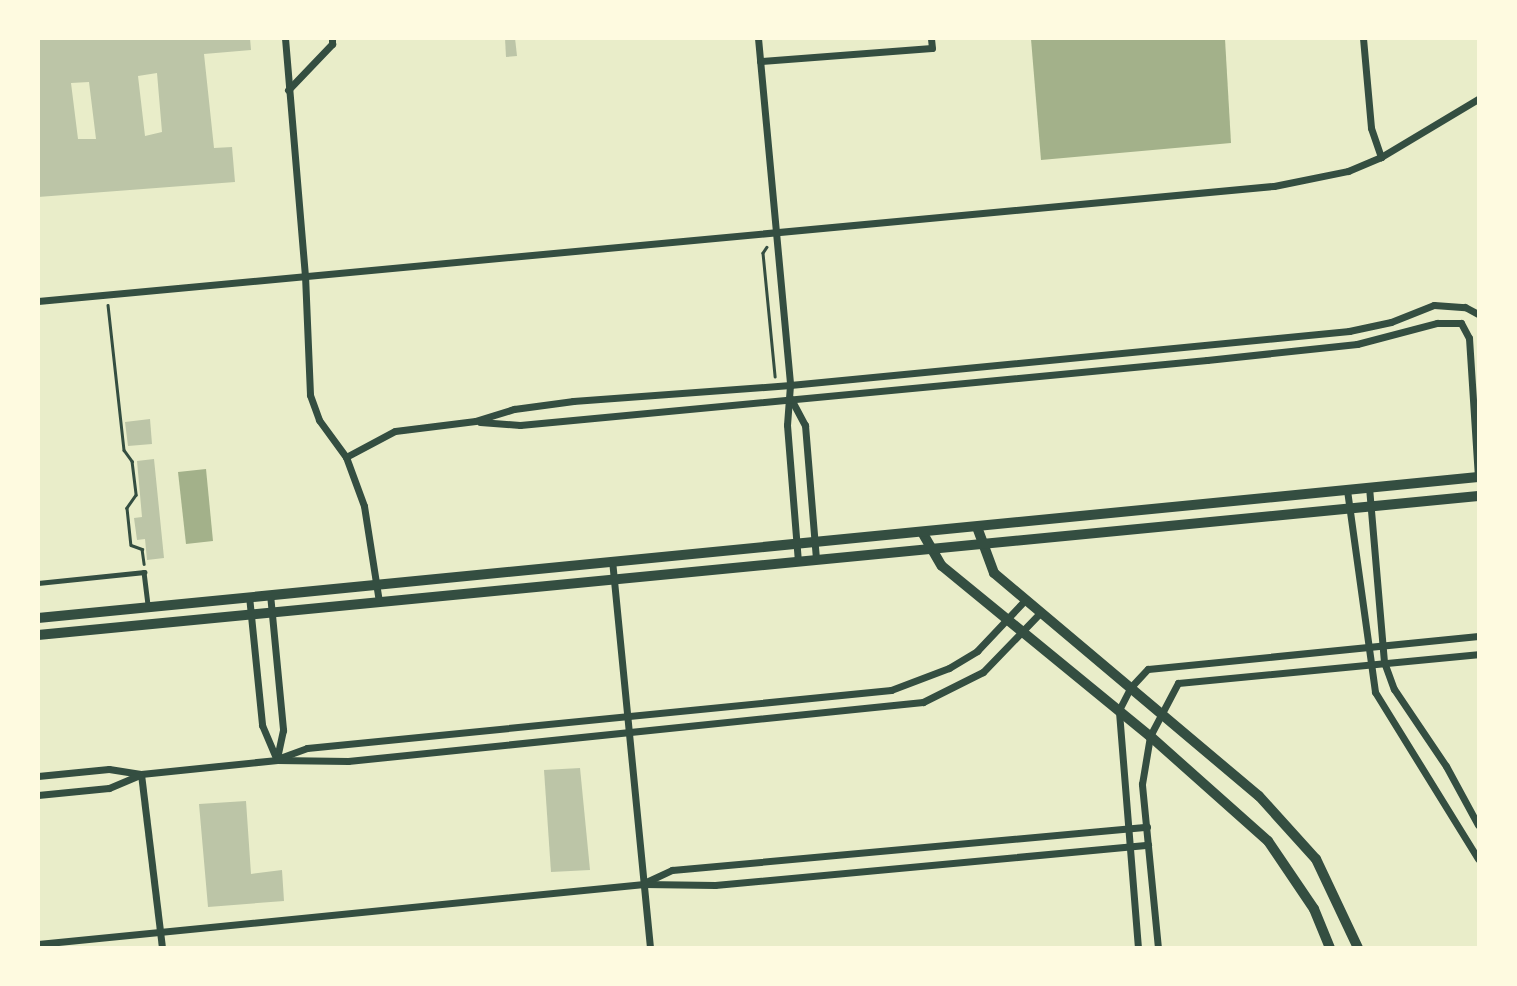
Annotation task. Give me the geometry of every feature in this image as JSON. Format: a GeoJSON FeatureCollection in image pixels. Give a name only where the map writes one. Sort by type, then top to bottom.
{"type":"FeatureCollection","features":[{"type":"Feature","properties":{"kind":"street"},"geometry":{"type":"LineString","coordinates":[[285,38],[305,275],[310,395],[319,420],[346,457],[364,506],[379,602]]}},
{"type":"Feature","properties":{"kind":"street"},"geometry":{"type":"LineString","coordinates":[[288,90],[332,44],[332,38]]}},
{"type":"Feature","properties":{"kind":"street"},"geometry":{"type":"LineString","coordinates":[[758,38],[790,385],[787,425],[798,562]]}},
{"type":"Feature","properties":{"kind":"street"},"geometry":{"type":"LineString","coordinates":[[760,61],[932,48],[931,38]]}},
{"type":"Feature","properties":{"kind":"street"},"geometry":{"type":"LineString","coordinates":[[1363,38],[1371,128],[1381,157]]}},
{"type":"Feature","properties":{"kind":"street"},"geometry":{"type":"LineString","coordinates":[[38,301],[1274,186],[1348,171],[1381,157],[1479,99]]}},
{"type":"Feature","properties":{"kind":"street"},"geometry":{"type":"LineString","coordinates":[[346,457],[395,431],[475,421],[514,409],[573,401],[790,385],[1349,331],[1391,322],[1434,305],[1465,307],[1479,314]]}},
{"type":"Feature","properties":{"kind":"street"},"geometry":{"type":"LineString","coordinates":[[38,618],[249,595],[814,543],[1479,476],[1469,338],[1461,323],[1465,307]]}},
{"type":"Feature","properties":{"kind":"street"},"geometry":{"type":"LineString","coordinates":[[475,421],[520,425],[1357,344],[1437,323],[1461,323]]}},
{"type":"Feature","properties":{"kind":"street"},"geometry":{"type":"LineString","coordinates":[[1091,357],[1092,370]]}},
{"type":"Feature","properties":{"kind":"street"},"geometry":{"type":"LineString","coordinates":[[791,399],[805,425],[816,560]]}},
{"type":"Feature","properties":{"kind":"street"},"geometry":{"type":"LineString","coordinates":[[1369,487],[1384,662],[1394,689],[1446,766],[1479,825]]}},
{"type":"Feature","properties":{"kind":"street"},"geometry":{"type":"LineString","coordinates":[[1347,489],[1366,646],[1375,692],[1431,777],[1479,859]]}},
{"type":"Feature","properties":{"kind":"street"},"geometry":{"type":"LineString","coordinates":[[38,635],[1479,496]]}},
{"type":"Feature","properties":{"kind":"street"},"geometry":{"type":"LineString","coordinates":[[1174,507],[1176,525]]}},
{"type":"Feature","properties":{"kind":"street"},"geometry":{"type":"LineString","coordinates":[[977,527],[994,573],[1259,796],[1316,859],[1358,947]]}},
{"type":"Feature","properties":{"kind":"street"},"geometry":{"type":"LineString","coordinates":[[922,532],[929,549],[942,566],[1150,736],[1268,841],[1314,909],[1330,947]]}},
{"type":"Feature","properties":{"kind":"street"},"geometry":{"type":"LineString","coordinates":[[612,560],[650,947]]}},
{"type":"Feature","properties":{"kind":"street"},"geometry":{"type":"LineString","coordinates":[[270,593],[282,730],[277,760]]}},
{"type":"Feature","properties":{"kind":"street"},"geometry":{"type":"LineString","coordinates":[[249,595],[262,725],[277,760]]}},
{"type":"Feature","properties":{"kind":"street"},"geometry":{"type":"LineString","coordinates":[[277,760],[307,748],[891,690],[949,668],[977,651],[1025,600]]}},
{"type":"Feature","properties":{"kind":"street"},"geometry":{"type":"LineString","coordinates":[[38,776],[109,769],[141,774],[277,760],[348,761],[923,702],[983,672],[1023,634],[1040,613]]}},
{"type":"Feature","properties":{"kind":"street"},"geometry":{"type":"LineString","coordinates":[[1138,947],[1119,710],[1129,688],[1148,669],[1479,636]]}},
{"type":"Feature","properties":{"kind":"street"},"geometry":{"type":"LineString","coordinates":[[1158,947],[1142,784],[1150,736],[1178,683],[1479,654]]}},
{"type":"Feature","properties":{"kind":"street"},"geometry":{"type":"LineString","coordinates":[[841,695],[841,711]]}},
{"type":"Feature","properties":{"kind":"street"},"geometry":{"type":"LineString","coordinates":[[1431,777],[1446,766]]}},
{"type":"Feature","properties":{"kind":"street"},"geometry":{"type":"LineString","coordinates":[[38,796],[109,788],[141,774]]}},
{"type":"Feature","properties":{"kind":"street"},"geometry":{"type":"LineString","coordinates":[[141,774],[158,932],[162,947]]}},
{"type":"Feature","properties":{"kind":"street"},"geometry":{"type":"LineString","coordinates":[[643,884],[672,870],[1147,827]]}},
{"type":"Feature","properties":{"kind":"street"},"geometry":{"type":"LineString","coordinates":[[38,944],[643,884],[671,888],[1148,845]]}},
{"type":"Feature","properties":{"kind":"street"},"geometry":{"type":"LineString","coordinates":[[877,851],[879,869]]}},
{"type":"Feature","properties":{"kind":"street"},"geometry":{"type":"LineString","coordinates":[[156,947],[158,932]]}},
{"type":"Feature","properties":{"kind":"lane"},"geometry":{"type":"LineString","coordinates":[[38,583],[144,572],[148,607]]}},
{"type":"Feature","properties":{"kind":"path"},"geometry":{"type":"LineString","coordinates":[[107,295],[124,450],[132,461],[136,495],[127,508],[131,545],[142,549],[144,572]]}},
{"type":"Feature","properties":{"kind":"shaded area"},"geometry":{"type":"Polygon","coordinates":[[[1031,39],[1225,39],[1231,143],[1041,160],[1031,39]]]}},
{"type":"Feature","properties":{"kind":"shaded area"},"geometry":{"type":"Polygon","coordinates":[[[206,469],[213,541],[186,544],[178,472],[206,469]]]}},
{"type":"Feature","properties":{"kind":"building"},"geometry":{"type":"Polygon","coordinates":[[[38,38],[250,38],[251,50],[204,54],[214,148],[232,147],[235,182],[38,197],[38,38]],[[157,73],[138,76],[145,136],[162,132],[157,73]],[[89,82],[71,83],[78,139],[96,139],[89,82]]]}},
{"type":"Feature","properties":{"kind":"building"},"geometry":{"type":"Polygon","coordinates":[[[505,38],[515,38],[517,56],[506,57],[505,38]]]}},
{"type":"Feature","properties":{"kind":"building"},"geometry":{"type":"Polygon","coordinates":[[[150,419],[152,444],[128,446],[125,422],[150,419]]]}},
{"type":"Feature","properties":{"kind":"building"},"geometry":{"type":"Polygon","coordinates":[[[154,459],[164,558],[147,560],[145,539],[137,540],[134,518],[142,517],[137,461],[154,459]]]}},
{"type":"Feature","properties":{"kind":"building"},"geometry":{"type":"Polygon","coordinates":[[[580,768],[590,870],[551,872],[544,770],[580,768]]]}},
{"type":"Feature","properties":{"kind":"building"},"geometry":{"type":"Polygon","coordinates":[[[246,801],[251,874],[282,870],[284,901],[208,907],[199,804],[246,801]]]}}]}
